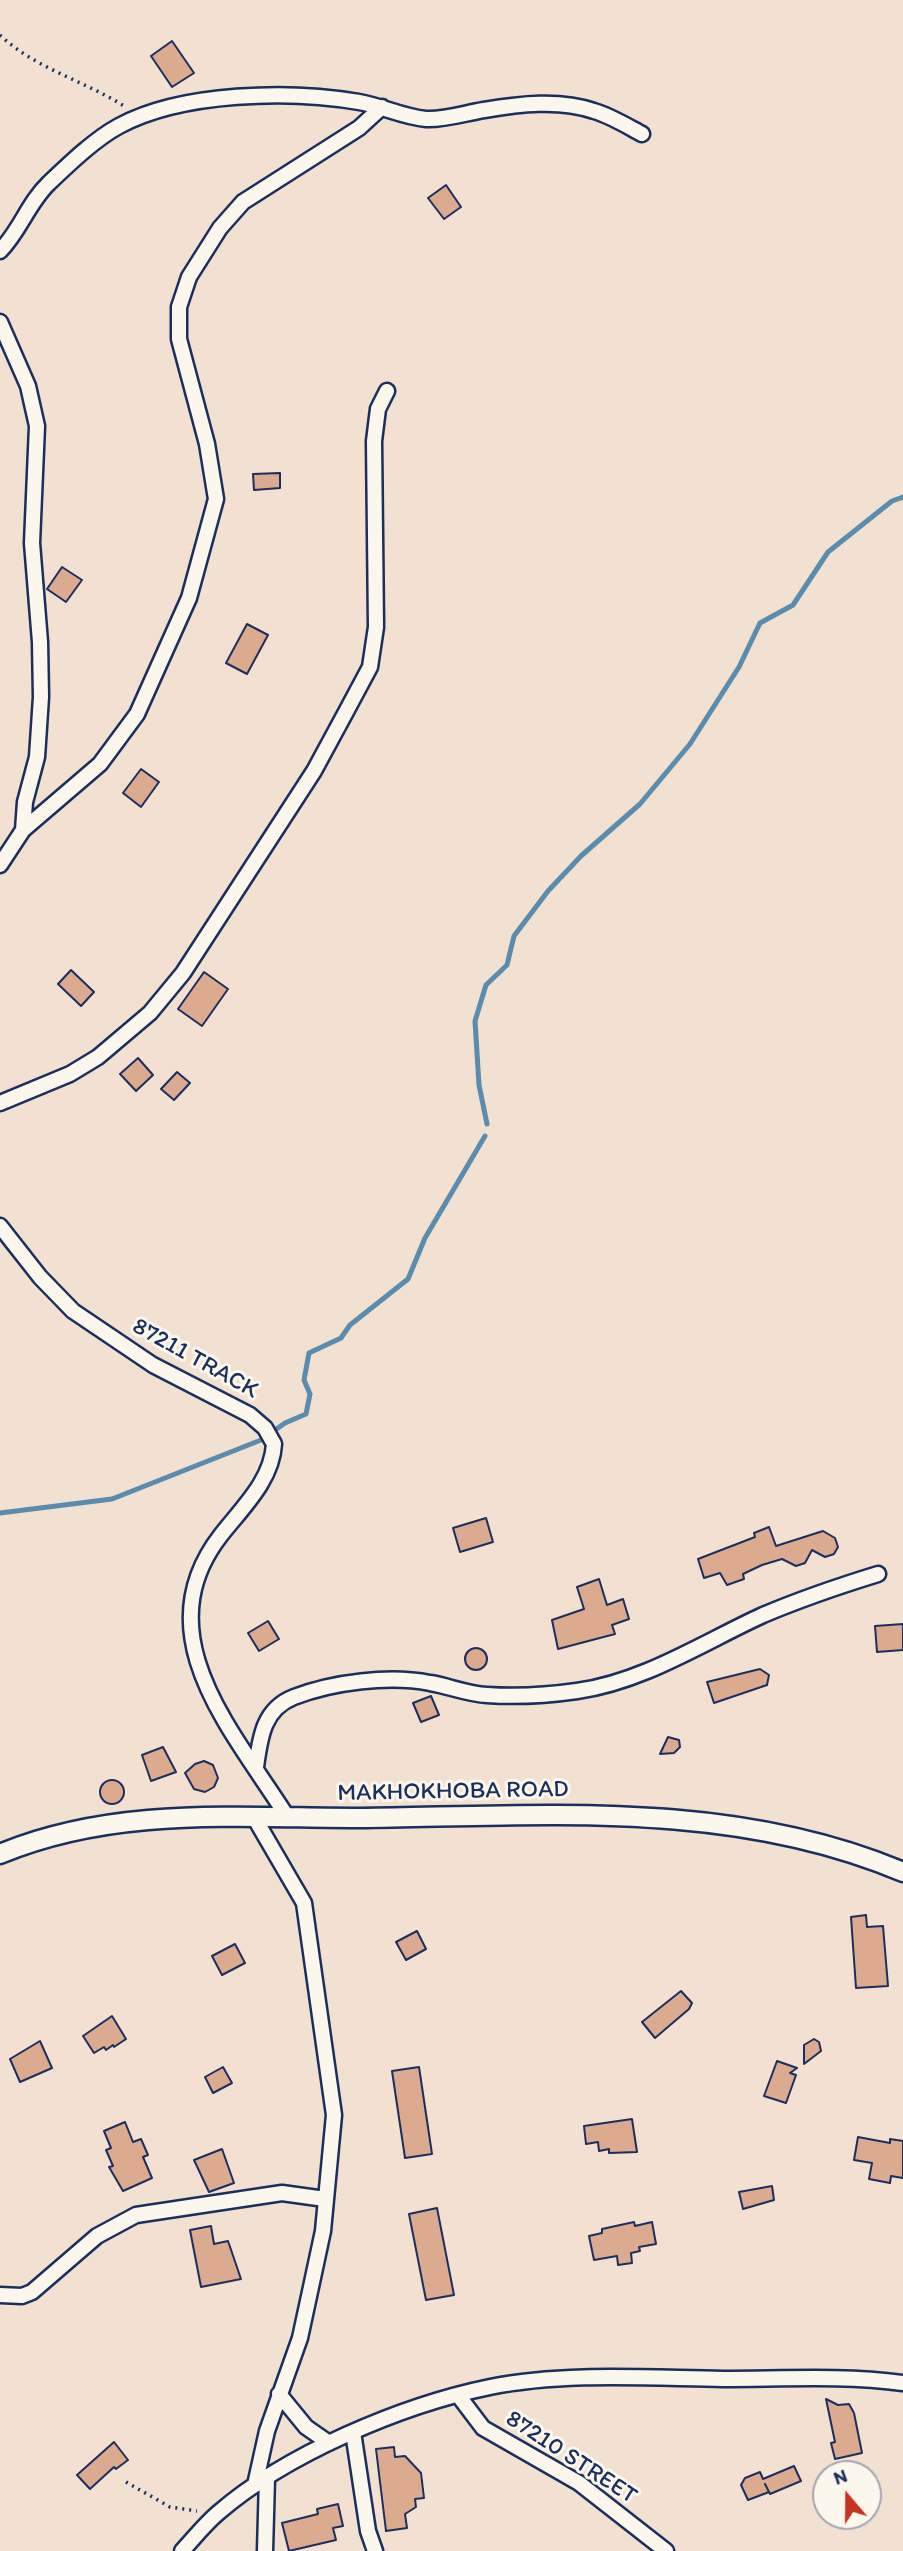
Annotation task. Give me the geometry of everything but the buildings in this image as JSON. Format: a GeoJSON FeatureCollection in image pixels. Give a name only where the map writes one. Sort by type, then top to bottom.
{"type":"FeatureCollection","features":[{"type":"Feature","properties":{"kind":"street"},"geometry":{"type":"LineString","coordinates":[[0,251],[18,227],[32,199],[118,126],[140,117],[195,103],[254,95],[358,102],[428,119],[518,106],[555,104],[593,110],[642,134]]}},
{"type":"Feature","properties":{"kind":"street"},"geometry":{"type":"LineString","coordinates":[[0,866],[23,830],[100,764],[137,714],[189,598],[216,499],[207,444],[179,339],[179,307],[188,277],[220,228],[243,202],[359,128],[382,107]]}},
{"type":"Feature","properties":{"kind":"street"},"geometry":{"type":"LineString","coordinates":[[0,323],[28,386],[37,426],[32,543],[40,642],[41,696],[37,757],[25,802],[23,830]]}},
{"type":"Feature","properties":{"kind":"street"},"geometry":{"type":"LineString","coordinates":[[0,1103],[70,1074],[98,1058],[150,1013],[183,973],[314,771],[370,667],[376,626],[374,441],[378,409],[387,391]]}},
{"type":"Feature","properties":{"kind":"street","name":"87211 TRACK"},"geometry":{"type":"LineString","coordinates":[[0,1226],[40,1277],[73,1311],[153,1365],[250,1415],[265,1428],[274,1444],[268,1472],[216,1541],[194,1580],[189,1622],[198,1665],[222,1717],[288,1818]]}},
{"type":"Feature","properties":{"kind":"street"},"geometry":{"type":"LineString","coordinates":[[256,1767],[261,1733],[268,1717],[277,1707],[292,1698],[358,1684],[398,1681],[430,1683],[487,1695],[578,1691],[620,1680],[664,1663],[800,1600],[878,1574]]}},
{"type":"Feature","properties":{"kind":"street","name":"MAKHOKHOBA ROAD"},"geometry":{"type":"LineString","coordinates":[[0,1854],[76,1832],[137,1820],[193,1815],[288,1818],[666,1817],[750,1827],[835,1848],[903,1872]]}},
{"type":"Feature","properties":{"kind":"street"},"geometry":{"type":"LineString","coordinates":[[254,1816],[304,1903],[334,2115],[323,2231],[303,2325],[267,2431],[261,2481],[265,2551]]}},
{"type":"Feature","properties":{"kind":"street"},"geometry":{"type":"LineString","coordinates":[[0,2295],[22,2296],[32,2292],[97,2235],[136,2216],[282,2193],[325,2199]]}},
{"type":"Feature","properties":{"kind":"street"},"geometry":{"type":"LineString","coordinates":[[181,2551],[217,2514],[261,2481],[329,2443],[458,2395],[491,2387],[568,2380],[774,2379],[903,2383]]}},
{"type":"Feature","properties":{"kind":"street"},"geometry":{"type":"LineString","coordinates":[[279,2394],[306,2427],[329,2443]]}},
{"type":"Feature","properties":{"kind":"street","name":"87210 STREET"},"geometry":{"type":"LineString","coordinates":[[458,2395],[483,2428],[579,2483],[666,2551]]}},
{"type":"Feature","properties":{"kind":"street"},"geometry":{"type":"LineString","coordinates":[[353,2432],[368,2531],[375,2551]]}},
{"type":"Feature","properties":{"kind":"path"},"geometry":{"type":"LineString","coordinates":[[0,35],[52,69],[99,90],[140,117]]}},
{"type":"Feature","properties":{"kind":"path"},"geometry":{"type":"LineString","coordinates":[[126,2482],[170,2507],[217,2514]]}},
{"type":"Feature","properties":{"kind":"waterway"},"geometry":{"type":"LineString","coordinates":[[487,1124],[479,1085],[475,1021],[486,985],[507,965],[514,936],[548,891],[581,856],[640,804],[690,744],[739,667],[760,623],[793,605],[828,552],[892,501],[903,497]]}},
{"type":"Feature","properties":{"kind":"waterway"},"geometry":{"type":"LineString","coordinates":[[0,1513],[112,1499],[261,1440],[285,1423],[306,1414],[310,1394],[304,1380],[309,1353],[341,1338],[350,1325],[408,1279],[425,1238],[485,1136]]}}]}
